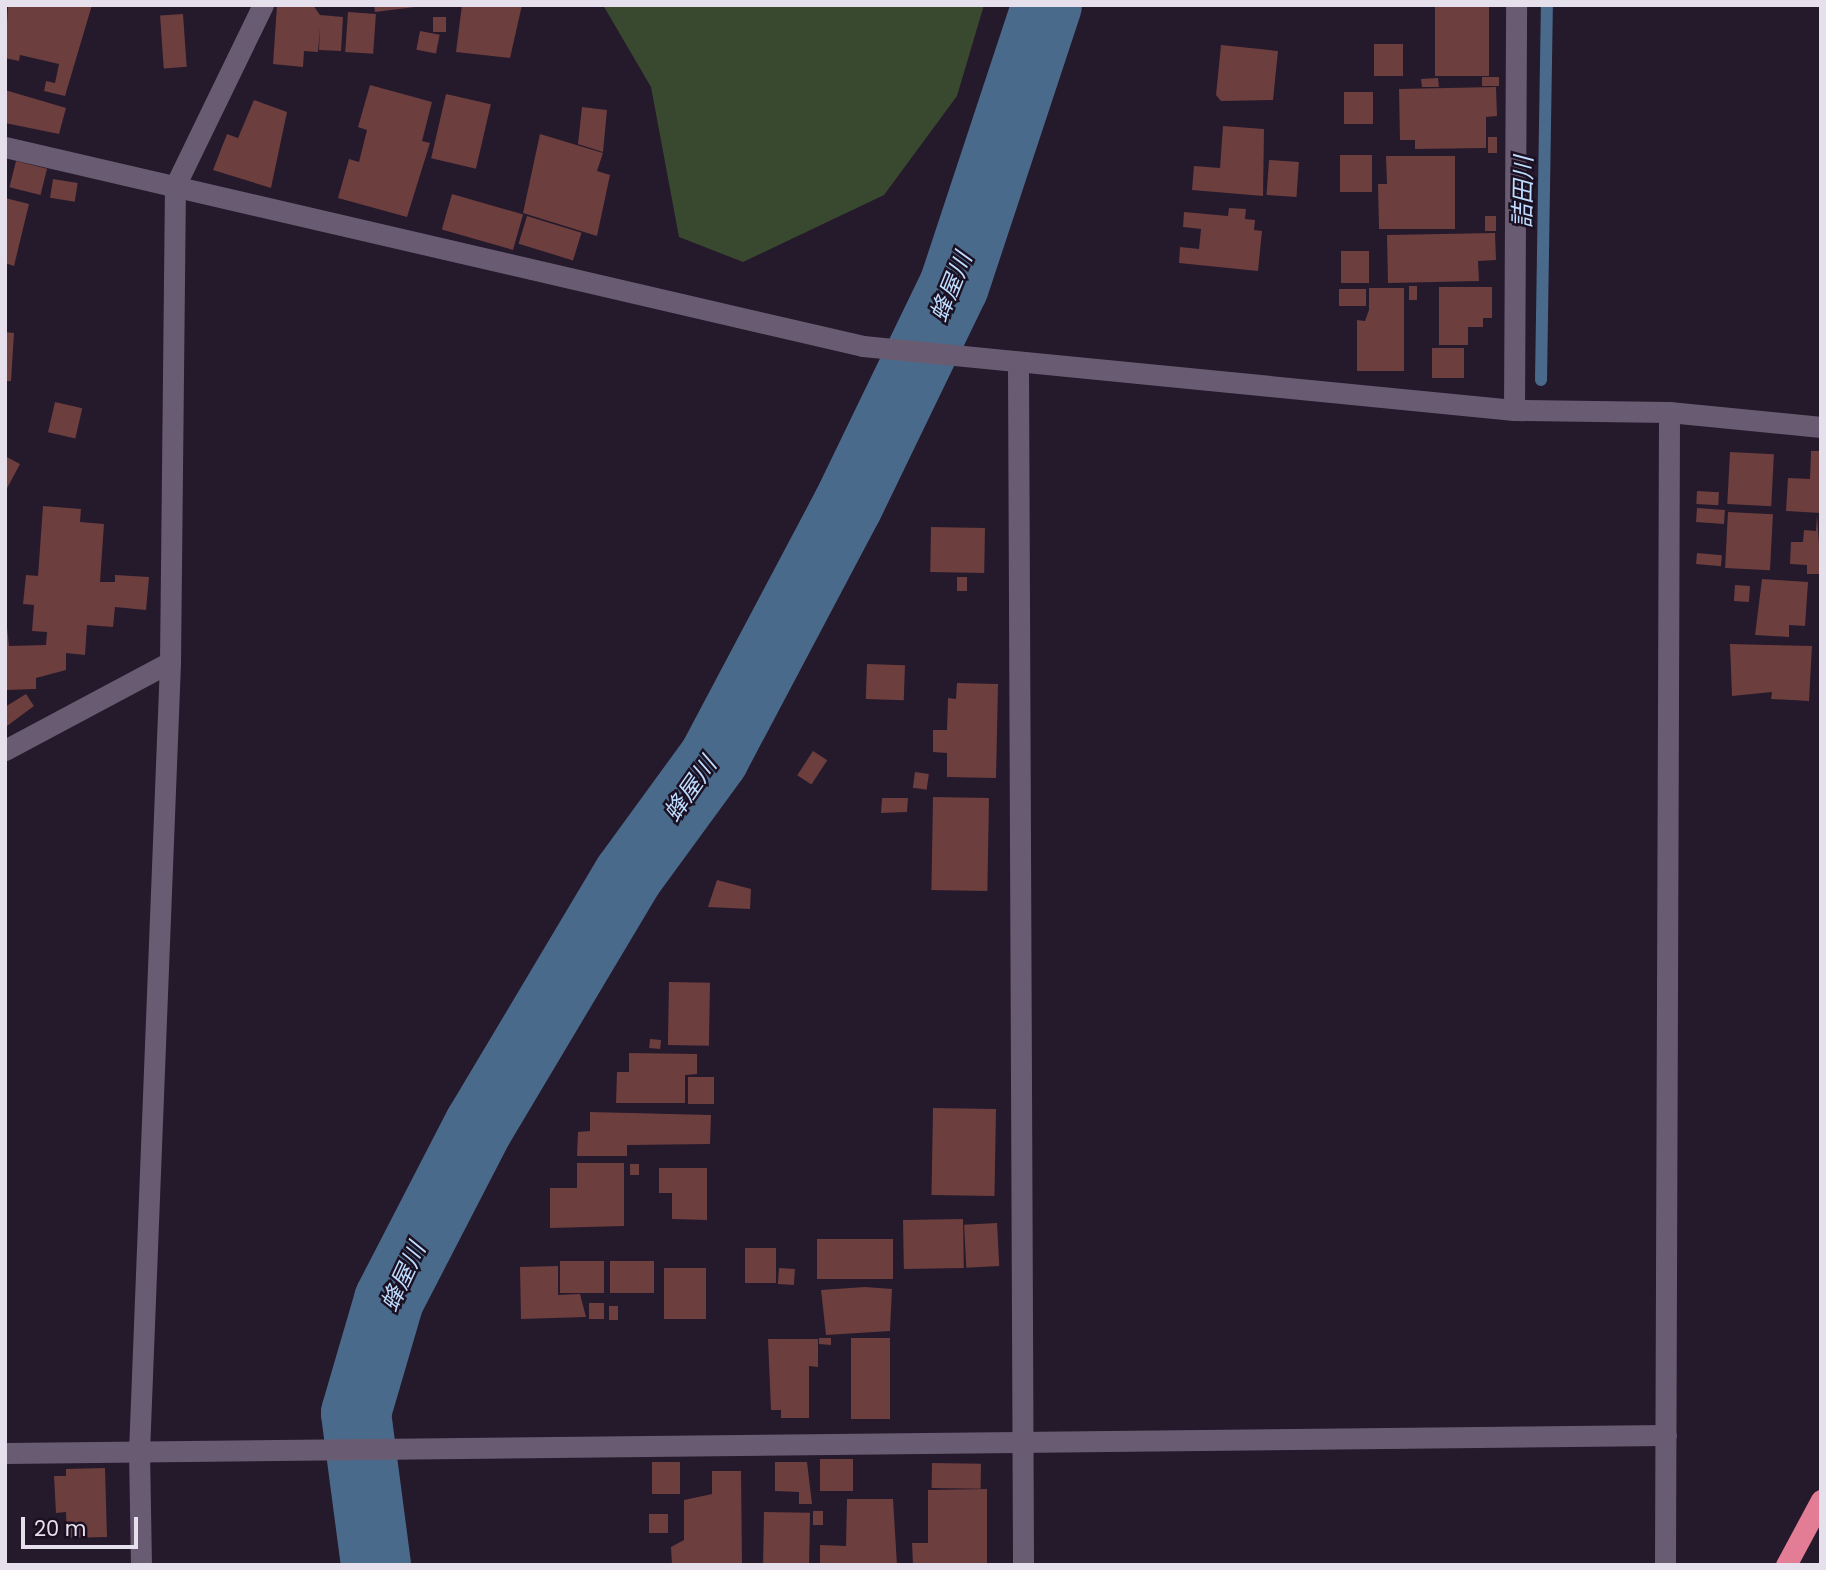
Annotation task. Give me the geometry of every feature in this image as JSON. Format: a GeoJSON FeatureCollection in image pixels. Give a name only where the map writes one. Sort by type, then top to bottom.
{"type":"FeatureCollection","features":[{"type":"Feature","properties":{"kind":"highway"},"geometry":{"type":"LineString","coordinates":[[1786,1565],[1821,1500]]}},
{"type":"Feature","properties":{"kind":"street"},"geometry":{"type":"LineString","coordinates":[[141,1565],[139,1452],[170,662],[175,186],[263,5]]}},
{"type":"Feature","properties":{"kind":"street"},"geometry":{"type":"LineString","coordinates":[[1514,410],[1516,5]]}},
{"type":"Feature","properties":{"kind":"street"},"geometry":{"type":"LineString","coordinates":[[5,147],[863,346],[1018,366],[1514,410],[1669,412],[1821,426]]}},
{"type":"Feature","properties":{"kind":"street"},"geometry":{"type":"LineString","coordinates":[[1018,366],[1020,1440],[1024,1565]]}},
{"type":"Feature","properties":{"kind":"street"},"geometry":{"type":"LineString","coordinates":[[1665,1565],[1669,412]]}},
{"type":"Feature","properties":{"kind":"street"},"geometry":{"type":"LineString","coordinates":[[5,750],[170,662]]}},
{"type":"Feature","properties":{"kind":"street"},"geometry":{"type":"LineString","coordinates":[[5,1453],[323,1446],[1666,1435]]}},
{"type":"Feature","properties":{"kind":"green space"},"geometry":{"type":"Polygon","coordinates":[[[603,5],[984,5],[957,96],[884,195],[743,262],[679,237],[651,87],[603,5]]]}},
{"type":"Feature","properties":{"kind":"building"},"geometry":{"type":"Polygon","coordinates":[[[8,5],[92,5],[65,96],[44,91],[46,81],[55,83],[59,64],[20,55],[19,61],[5,58],[8,5]]]}},
{"type":"Feature","properties":{"kind":"building"},"geometry":{"type":"Polygon","coordinates":[[[277,5],[313,5],[320,15],[343,17],[341,51],[319,50],[320,28],[318,52],[304,51],[303,67],[273,64],[277,5]]]}},
{"type":"Feature","properties":{"kind":"building"},"geometry":{"type":"Polygon","coordinates":[[[374,5],[415,5],[415,7],[375,12],[374,5]]]}},
{"type":"Feature","properties":{"kind":"building"},"geometry":{"type":"Polygon","coordinates":[[[462,5],[522,5],[510,58],[456,52],[462,5]]]}},
{"type":"Feature","properties":{"kind":"building"},"geometry":{"type":"Polygon","coordinates":[[[1435,5],[1489,5],[1489,76],[1435,76],[1435,5]]]}},
{"type":"Feature","properties":{"kind":"building"},"geometry":{"type":"Polygon","coordinates":[[[348,12],[376,14],[373,54],[345,52],[348,12]]]}},
{"type":"Feature","properties":{"kind":"building"},"geometry":{"type":"Polygon","coordinates":[[[183,14],[187,67],[164,68],[160,16],[183,14]]]}},
{"type":"Feature","properties":{"kind":"building"},"geometry":{"type":"Polygon","coordinates":[[[433,17],[446,17],[446,32],[433,32],[433,17]]]}},
{"type":"Feature","properties":{"kind":"building"},"geometry":{"type":"Polygon","coordinates":[[[420,31],[440,35],[436,53],[416,50],[420,31]]]}},
{"type":"Feature","properties":{"kind":"building"},"geometry":{"type":"Polygon","coordinates":[[[1374,44],[1403,44],[1403,76],[1374,76],[1374,44]]]}},
{"type":"Feature","properties":{"kind":"building"},"geometry":{"type":"Polygon","coordinates":[[[1221,45],[1278,51],[1273,100],[1221,101],[1216,95],[1221,45]]]}},
{"type":"Feature","properties":{"kind":"building"},"geometry":{"type":"Polygon","coordinates":[[[1482,77],[1499,77],[1499,86],[1482,86],[1482,77]]]}},
{"type":"Feature","properties":{"kind":"building"},"geometry":{"type":"Polygon","coordinates":[[[1438,78],[1439,87],[1422,87],[1421,79],[1438,78]]]}},
{"type":"Feature","properties":{"kind":"building"},"geometry":{"type":"Polygon","coordinates":[[[370,85],[432,102],[422,141],[430,143],[407,217],[338,198],[349,159],[359,162],[367,130],[358,127],[370,85]]]}},
{"type":"Feature","properties":{"kind":"building"},"geometry":{"type":"Polygon","coordinates":[[[1496,87],[1497,116],[1486,117],[1486,148],[1415,149],[1415,140],[1400,140],[1399,89],[1496,87]]]}},
{"type":"Feature","properties":{"kind":"building"},"geometry":{"type":"Polygon","coordinates":[[[5,90],[66,108],[59,134],[5,123],[5,90]]]}},
{"type":"Feature","properties":{"kind":"building"},"geometry":{"type":"Polygon","coordinates":[[[1344,92],[1373,92],[1373,124],[1344,124],[1344,92]]]}},
{"type":"Feature","properties":{"kind":"building"},"geometry":{"type":"Polygon","coordinates":[[[446,94],[491,104],[476,169],[431,158],[446,94]]]}},
{"type":"Feature","properties":{"kind":"building"},"geometry":{"type":"Polygon","coordinates":[[[254,100],[287,112],[271,188],[213,170],[227,134],[238,138],[254,100]]]}},
{"type":"Feature","properties":{"kind":"building"},"geometry":{"type":"Polygon","coordinates":[[[582,107],[607,110],[603,152],[578,144],[582,107]]]}},
{"type":"Feature","properties":{"kind":"building"},"geometry":{"type":"Polygon","coordinates":[[[1223,126],[1264,129],[1263,196],[1192,190],[1194,166],[1220,168],[1223,126]]]}},
{"type":"Feature","properties":{"kind":"building"},"geometry":{"type":"Polygon","coordinates":[[[540,134],[603,153],[597,171],[610,175],[597,236],[523,213],[540,134]]]}},
{"type":"Feature","properties":{"kind":"building"},"geometry":{"type":"Polygon","coordinates":[[[1488,137],[1497,137],[1497,153],[1488,153],[1488,137]]]}},
{"type":"Feature","properties":{"kind":"building"},"geometry":{"type":"Polygon","coordinates":[[[1340,155],[1372,155],[1372,192],[1340,192],[1340,155]]]}},
{"type":"Feature","properties":{"kind":"building"},"geometry":{"type":"Polygon","coordinates":[[[1386,156],[1455,156],[1455,229],[1379,229],[1378,184],[1387,184],[1386,156]]]}},
{"type":"Feature","properties":{"kind":"building"},"geometry":{"type":"Polygon","coordinates":[[[1269,160],[1299,162],[1296,197],[1267,195],[1269,160]]]}},
{"type":"Feature","properties":{"kind":"building"},"geometry":{"type":"Polygon","coordinates":[[[16,161],[47,169],[41,195],[9,187],[16,161]]]}},
{"type":"Feature","properties":{"kind":"building"},"geometry":{"type":"Polygon","coordinates":[[[53,179],[78,183],[75,202],[50,198],[53,179]]]}},
{"type":"Feature","properties":{"kind":"building"},"geometry":{"type":"Polygon","coordinates":[[[452,194],[523,214],[513,250],[442,230],[452,194]]]}},
{"type":"Feature","properties":{"kind":"building"},"geometry":{"type":"Polygon","coordinates":[[[5,198],[29,204],[14,266],[5,263],[5,198]]]}},
{"type":"Feature","properties":{"kind":"building"},"geometry":{"type":"Polygon","coordinates":[[[1229,208],[1246,209],[1245,219],[1255,220],[1254,230],[1262,231],[1258,271],[1179,263],[1180,247],[1199,249],[1201,229],[1183,227],[1184,212],[1228,216],[1229,208]]]}},
{"type":"Feature","properties":{"kind":"building"},"geometry":{"type":"Polygon","coordinates":[[[527,216],[582,233],[573,260],[519,244],[527,216]]]}},
{"type":"Feature","properties":{"kind":"building"},"geometry":{"type":"Polygon","coordinates":[[[1485,216],[1496,216],[1496,231],[1485,231],[1485,216]]]}},
{"type":"Feature","properties":{"kind":"building"},"geometry":{"type":"Polygon","coordinates":[[[1495,233],[1496,260],[1478,261],[1479,281],[1388,283],[1387,235],[1495,233]]]}},
{"type":"Feature","properties":{"kind":"building"},"geometry":{"type":"Polygon","coordinates":[[[1341,251],[1369,251],[1369,283],[1341,283],[1341,251]]]}},
{"type":"Feature","properties":{"kind":"building"},"geometry":{"type":"Polygon","coordinates":[[[1409,286],[1417,286],[1417,300],[1409,300],[1409,286]]]}},
{"type":"Feature","properties":{"kind":"building"},"geometry":{"type":"Polygon","coordinates":[[[1439,287],[1492,287],[1492,318],[1483,318],[1483,327],[1468,327],[1468,345],[1439,345],[1439,287]]]}},
{"type":"Feature","properties":{"kind":"building"},"geometry":{"type":"Polygon","coordinates":[[[1369,288],[1404,288],[1404,371],[1357,371],[1357,320],[1365,321],[1369,310],[1369,288]]]}},
{"type":"Feature","properties":{"kind":"building"},"geometry":{"type":"Polygon","coordinates":[[[1339,289],[1366,289],[1366,306],[1339,306],[1339,289]]]}},
{"type":"Feature","properties":{"kind":"building"},"geometry":{"type":"Polygon","coordinates":[[[5,332],[14,333],[11,381],[5,381],[5,332]]]}},
{"type":"Feature","properties":{"kind":"building"},"geometry":{"type":"Polygon","coordinates":[[[1432,348],[1464,348],[1464,378],[1432,378],[1432,348]]]}},
{"type":"Feature","properties":{"kind":"building"},"geometry":{"type":"Polygon","coordinates":[[[55,402],[82,408],[75,439],[48,432],[55,402]]]}},
{"type":"Feature","properties":{"kind":"building"},"geometry":{"type":"Polygon","coordinates":[[[1811,451],[1821,451],[1821,513],[1786,511],[1788,478],[1810,479],[1811,451]]]}},
{"type":"Feature","properties":{"kind":"building"},"geometry":{"type":"Polygon","coordinates":[[[1730,452],[1774,454],[1771,506],[1727,504],[1730,452]]]}},
{"type":"Feature","properties":{"kind":"building"},"geometry":{"type":"Polygon","coordinates":[[[5,456],[20,464],[5,492],[5,456]]]}},
{"type":"Feature","properties":{"kind":"building"},"geometry":{"type":"Polygon","coordinates":[[[1697,491],[1719,492],[1718,505],[1696,504],[1697,491]]]}},
{"type":"Feature","properties":{"kind":"building"},"geometry":{"type":"Polygon","coordinates":[[[43,506],[81,509],[80,522],[104,524],[100,582],[115,582],[115,575],[149,577],[146,610],[115,607],[113,627],[87,625],[85,655],[66,653],[66,670],[36,678],[36,689],[5,690],[5,608],[9,646],[46,645],[47,632],[32,631],[34,605],[23,604],[26,575],[38,576],[43,506]]]}},
{"type":"Feature","properties":{"kind":"building"},"geometry":{"type":"Polygon","coordinates":[[[1697,508],[1725,510],[1724,524],[1696,522],[1697,508]]]}},
{"type":"Feature","properties":{"kind":"building"},"geometry":{"type":"Polygon","coordinates":[[[1728,512],[1773,514],[1770,570],[1725,568],[1728,512]]]}},
{"type":"Feature","properties":{"kind":"building"},"geometry":{"type":"Polygon","coordinates":[[[1817,515],[1821,574],[1807,574],[1807,565],[1790,564],[1791,542],[1803,542],[1804,530],[1816,531],[1817,515]]]}},
{"type":"Feature","properties":{"kind":"building"},"geometry":{"type":"Polygon","coordinates":[[[931,527],[985,528],[984,573],[930,572],[931,527]]]}},
{"type":"Feature","properties":{"kind":"building"},"geometry":{"type":"Polygon","coordinates":[[[1697,553],[1722,555],[1721,566],[1696,564],[1697,553]]]}},
{"type":"Feature","properties":{"kind":"building"},"geometry":{"type":"Polygon","coordinates":[[[957,577],[967,577],[967,591],[957,591],[957,577]]]}},
{"type":"Feature","properties":{"kind":"building"},"geometry":{"type":"Polygon","coordinates":[[[1762,579],[1808,582],[1805,626],[1789,625],[1789,637],[1755,635],[1762,579]]]}},
{"type":"Feature","properties":{"kind":"building"},"geometry":{"type":"Polygon","coordinates":[[[1735,585],[1750,586],[1749,602],[1734,601],[1735,585]]]}},
{"type":"Feature","properties":{"kind":"building"},"geometry":{"type":"Polygon","coordinates":[[[1730,644],[1812,646],[1809,701],[1771,699],[1772,692],[1732,696],[1730,644]]]}},
{"type":"Feature","properties":{"kind":"building"},"geometry":{"type":"Polygon","coordinates":[[[867,664],[905,665],[904,700],[866,699],[867,664]]]}},
{"type":"Feature","properties":{"kind":"building"},"geometry":{"type":"Polygon","coordinates":[[[957,683],[998,684],[996,778],[947,777],[947,753],[933,752],[933,730],[947,730],[948,698],[956,699],[957,683]]]}},
{"type":"Feature","properties":{"kind":"building"},"geometry":{"type":"Polygon","coordinates":[[[26,694],[34,706],[7,726],[5,707],[26,694]]]}},
{"type":"Feature","properties":{"kind":"building"},"geometry":{"type":"Polygon","coordinates":[[[813,751],[827,760],[811,785],[797,775],[813,751]]]}},
{"type":"Feature","properties":{"kind":"building"},"geometry":{"type":"Polygon","coordinates":[[[915,772],[929,774],[927,790],[913,788],[915,772]]]}},
{"type":"Feature","properties":{"kind":"building"},"geometry":{"type":"Polygon","coordinates":[[[933,797],[989,798],[987,891],[931,890],[933,797]]]}},
{"type":"Feature","properties":{"kind":"building"},"geometry":{"type":"Polygon","coordinates":[[[882,798],[908,798],[907,812],[881,813],[882,798]]]}},
{"type":"Feature","properties":{"kind":"building"},"geometry":{"type":"Polygon","coordinates":[[[717,880],[751,889],[750,909],[708,907],[717,880]]]}},
{"type":"Feature","properties":{"kind":"building"},"geometry":{"type":"Polygon","coordinates":[[[669,982],[710,983],[709,1046],[668,1045],[669,982]]]}},
{"type":"Feature","properties":{"kind":"building"},"geometry":{"type":"Polygon","coordinates":[[[650,1039],[661,1040],[660,1049],[649,1048],[650,1039]]]}},
{"type":"Feature","properties":{"kind":"building"},"geometry":{"type":"Polygon","coordinates":[[[629,1053],[697,1054],[697,1074],[685,1075],[685,1103],[616,1103],[617,1072],[629,1072],[629,1053]]]}},
{"type":"Feature","properties":{"kind":"building"},"geometry":{"type":"Polygon","coordinates":[[[688,1077],[714,1077],[714,1104],[688,1104],[688,1077]]]}},
{"type":"Feature","properties":{"kind":"building"},"geometry":{"type":"Polygon","coordinates":[[[933,1108],[996,1109],[994,1196],[931,1195],[933,1108]]]}},
{"type":"Feature","properties":{"kind":"building"},"geometry":{"type":"Polygon","coordinates":[[[590,1112],[711,1115],[710,1144],[627,1145],[627,1156],[577,1156],[578,1132],[590,1131],[590,1112]]]}},
{"type":"Feature","properties":{"kind":"building"},"geometry":{"type":"Polygon","coordinates":[[[577,1163],[624,1163],[624,1226],[550,1228],[550,1188],[577,1188],[577,1163]]]}},
{"type":"Feature","properties":{"kind":"building"},"geometry":{"type":"Polygon","coordinates":[[[630,1164],[639,1164],[639,1175],[630,1175],[630,1164]]]}},
{"type":"Feature","properties":{"kind":"building"},"geometry":{"type":"Polygon","coordinates":[[[659,1168],[707,1168],[707,1220],[672,1219],[672,1193],[659,1193],[659,1168]]]}},
{"type":"Feature","properties":{"kind":"building"},"geometry":{"type":"Polygon","coordinates":[[[963,1219],[964,1268],[904,1269],[903,1220],[963,1219]]]}},
{"type":"Feature","properties":{"kind":"building"},"geometry":{"type":"Polygon","coordinates":[[[997,1223],[999,1266],[966,1268],[964,1225],[997,1223]]]}},
{"type":"Feature","properties":{"kind":"building"},"geometry":{"type":"Polygon","coordinates":[[[817,1239],[893,1239],[893,1279],[817,1279],[817,1239]]]}},
{"type":"Feature","properties":{"kind":"building"},"geometry":{"type":"Polygon","coordinates":[[[745,1248],[776,1248],[776,1283],[745,1283],[745,1248]]]}},
{"type":"Feature","properties":{"kind":"building"},"geometry":{"type":"Polygon","coordinates":[[[560,1261],[604,1261],[604,1293],[560,1293],[560,1261]]]}},
{"type":"Feature","properties":{"kind":"building"},"geometry":{"type":"Polygon","coordinates":[[[610,1261],[654,1261],[654,1293],[610,1293],[610,1261]]]}},
{"type":"Feature","properties":{"kind":"building"},"geometry":{"type":"Polygon","coordinates":[[[558,1266],[558,1295],[580,1294],[586,1317],[521,1319],[520,1267],[558,1266]]]}},
{"type":"Feature","properties":{"kind":"building"},"geometry":{"type":"Polygon","coordinates":[[[664,1268],[706,1268],[706,1319],[664,1319],[664,1268]]]}},
{"type":"Feature","properties":{"kind":"building"},"geometry":{"type":"Polygon","coordinates":[[[779,1268],[795,1269],[794,1285],[778,1284],[779,1268]]]}},
{"type":"Feature","properties":{"kind":"building"},"geometry":{"type":"Polygon","coordinates":[[[865,1287],[892,1289],[890,1331],[826,1335],[821,1290],[865,1287]]]}},
{"type":"Feature","properties":{"kind":"building"},"geometry":{"type":"Polygon","coordinates":[[[589,1303],[604,1303],[604,1319],[589,1319],[589,1303]]]}},
{"type":"Feature","properties":{"kind":"building"},"geometry":{"type":"Polygon","coordinates":[[[609,1306],[618,1306],[618,1320],[609,1320],[609,1306]]]}},
{"type":"Feature","properties":{"kind":"building"},"geometry":{"type":"Polygon","coordinates":[[[819,1338],[831,1338],[831,1345],[819,1344],[819,1338]]]}},
{"type":"Feature","properties":{"kind":"building"},"geometry":{"type":"Polygon","coordinates":[[[851,1338],[890,1338],[890,1419],[851,1419],[851,1338]]]}},
{"type":"Feature","properties":{"kind":"building"},"geometry":{"type":"Polygon","coordinates":[[[768,1339],[818,1339],[818,1367],[809,1366],[809,1418],[781,1418],[781,1410],[771,1410],[768,1339]]]}},
{"type":"Feature","properties":{"kind":"building"},"geometry":{"type":"Polygon","coordinates":[[[820,1459],[853,1459],[853,1491],[820,1491],[820,1459]]]}},
{"type":"Feature","properties":{"kind":"building"},"geometry":{"type":"Polygon","coordinates":[[[652,1462],[680,1462],[680,1494],[652,1494],[652,1462]]]}},
{"type":"Feature","properties":{"kind":"building"},"geometry":{"type":"Polygon","coordinates":[[[775,1462],[807,1462],[812,1504],[799,1504],[799,1492],[775,1491],[775,1462]]]}},
{"type":"Feature","properties":{"kind":"building"},"geometry":{"type":"Polygon","coordinates":[[[932,1463],[981,1464],[981,1489],[932,1488],[932,1463]]]}},
{"type":"Feature","properties":{"kind":"building"},"geometry":{"type":"Polygon","coordinates":[[[105,1468],[107,1537],[67,1538],[66,1512],[56,1513],[54,1476],[66,1476],[66,1469],[105,1468]]]}},
{"type":"Feature","properties":{"kind":"building"},"geometry":{"type":"Polygon","coordinates":[[[712,1471],[741,1471],[742,1565],[672,1565],[671,1547],[684,1540],[684,1500],[712,1494],[712,1471]]]}},
{"type":"Feature","properties":{"kind":"building"},"geometry":{"type":"Polygon","coordinates":[[[987,1489],[987,1564],[913,1565],[912,1543],[928,1543],[928,1490],[987,1489]]]}},
{"type":"Feature","properties":{"kind":"building"},"geometry":{"type":"Polygon","coordinates":[[[847,1499],[893,1499],[897,1565],[820,1565],[820,1545],[846,1546],[847,1499]]]}},
{"type":"Feature","properties":{"kind":"building"},"geometry":{"type":"Polygon","coordinates":[[[813,1511],[823,1511],[823,1525],[813,1525],[813,1511]]]}},
{"type":"Feature","properties":{"kind":"building"},"geometry":{"type":"Polygon","coordinates":[[[764,1512],[810,1513],[809,1565],[763,1565],[764,1512]]]}},
{"type":"Feature","properties":{"kind":"building"},"geometry":{"type":"Polygon","coordinates":[[[649,1514],[668,1514],[668,1533],[649,1533],[649,1514]]]}},
{"type":"Feature","properties":{"kind":"waterway","name":"蜂屋川"},"geometry":{"type":"LineString","coordinates":[[376,1565],[356,1413],[389,1300],[479,1126],[628,876],[714,758],[848,505],[954,286],[1047,5]]}},
{"type":"Feature","properties":{"kind":"waterway","name":"詰田川"},"geometry":{"type":"LineString","coordinates":[[1541,380],[1547,5]]}}]}
